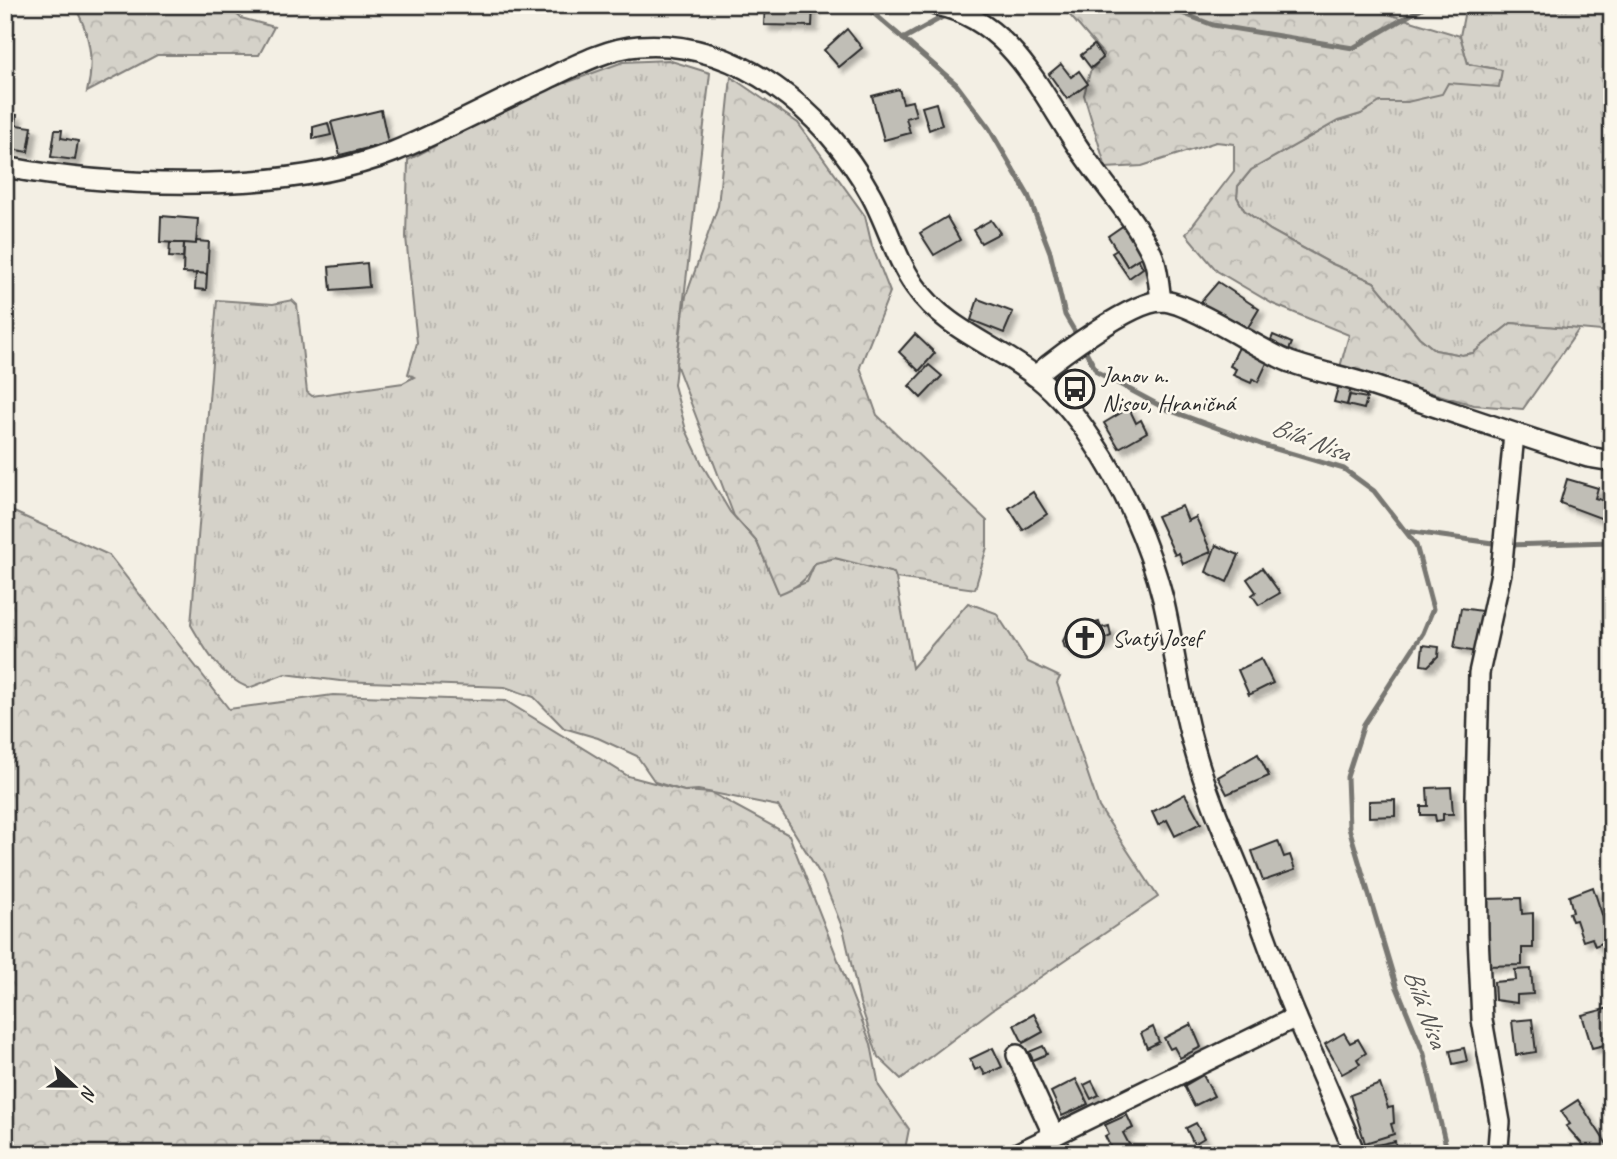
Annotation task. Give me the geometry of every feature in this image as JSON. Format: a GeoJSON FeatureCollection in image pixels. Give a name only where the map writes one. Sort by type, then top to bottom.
{"type":"FeatureCollection","features":[{"type":"Feature","properties":{"kind":"street"},"geometry":{"type":"LineString","coordinates":[[936,5],[971,15],[1005,41],[1032,72],[1077,147],[1153,255],[1161,301]]}},
{"type":"Feature","properties":{"kind":"street"},"geometry":{"type":"LineString","coordinates":[[5,167],[87,178],[183,182],[281,176],[340,168],[396,151],[597,57],[632,46],[669,45],[699,50],[743,65],[762,76],[824,131],[873,197],[906,273],[925,301],[956,327],[1035,376],[1066,405],[1093,440],[1119,483],[1144,541],[1163,598],[1193,747],[1296,1017],[1355,1154]]}},
{"type":"Feature","properties":{"kind":"street"},"geometry":{"type":"LineString","coordinates":[[1035,376],[1069,348],[1090,335],[1145,305],[1161,301],[1184,306],[1257,348],[1293,363],[1364,383],[1514,434],[1612,461]]}},
{"type":"Feature","properties":{"kind":"street"},"geometry":{"type":"LineString","coordinates":[[1494,1154],[1498,1147],[1500,1122],[1482,1020],[1475,797],[1479,673],[1502,573],[1514,434]]}},
{"type":"Feature","properties":{"kind":"street"},"geometry":{"type":"LineString","coordinates":[[1017,1154],[1296,1017]]}},
{"type":"Feature","properties":{"kind":"street"},"geometry":{"type":"LineString","coordinates":[[1017,1055],[1054,1136]]}},
{"type":"Feature","properties":{"kind":"green space"},"geometry":{"type":"Polygon","coordinates":[[[74,5],[226,5],[241,18],[274,27],[259,55],[157,55],[87,92],[91,69],[90,47],[74,5]]]}},
{"type":"Feature","properties":{"kind":"green space"},"geometry":{"type":"Polygon","coordinates":[[[1061,5],[1300,5],[1327,10],[1362,6],[1460,36],[1468,64],[1502,70],[1499,87],[1448,83],[1442,94],[1407,102],[1380,102],[1361,114],[1338,121],[1251,170],[1238,186],[1237,197],[1244,210],[1270,230],[1330,263],[1374,282],[1419,337],[1435,350],[1462,355],[1473,353],[1511,323],[1579,329],[1523,409],[1474,405],[1340,367],[1349,335],[1273,304],[1217,271],[1186,234],[1234,171],[1234,144],[1216,142],[1142,166],[1106,168],[1084,95],[1090,72],[1104,55],[1061,5]]]}},
{"type":"Feature","properties":{"kind":"green space"},"geometry":{"type":"Polygon","coordinates":[[[1466,5],[1612,5],[1612,332],[1511,323],[1473,353],[1462,355],[1435,350],[1419,337],[1374,282],[1330,263],[1270,230],[1244,210],[1237,197],[1238,186],[1251,170],[1338,121],[1361,114],[1367,107],[1380,102],[1407,102],[1448,83],[1502,70],[1468,64],[1460,36],[1466,5]]]}},
{"type":"Feature","properties":{"kind":"green space"},"geometry":{"type":"Polygon","coordinates":[[[668,60],[710,73],[674,385],[686,430],[703,466],[730,512],[757,542],[779,593],[807,582],[815,563],[835,558],[895,573],[912,668],[968,603],[996,613],[1028,662],[1060,677],[1057,683],[1099,807],[1158,897],[992,1010],[901,1079],[878,1057],[860,1003],[844,932],[822,877],[778,806],[698,790],[684,791],[655,782],[637,756],[598,738],[564,728],[534,697],[505,687],[340,681],[285,674],[249,688],[222,670],[191,625],[217,300],[273,304],[292,300],[297,305],[307,392],[312,396],[403,383],[414,377],[408,374],[417,343],[406,237],[408,160],[530,96],[623,62],[668,60]]]}},
{"type":"Feature","properties":{"kind":"green space"},"geometry":{"type":"Polygon","coordinates":[[[731,77],[798,123],[865,216],[872,246],[890,292],[860,367],[877,415],[987,521],[987,547],[975,589],[896,578],[894,573],[835,558],[815,563],[801,583],[779,594],[757,542],[734,516],[676,364],[686,296],[718,206],[731,77]]]}},
{"type":"Feature","properties":{"kind":"green space"},"geometry":{"type":"Polygon","coordinates":[[[5,508],[109,555],[229,709],[333,695],[506,701],[628,776],[684,791],[712,793],[789,835],[871,1044],[879,1086],[909,1129],[904,1154],[5,1154],[5,508]]]}},
{"type":"Feature","properties":{"kind":"building"},"geometry":{"type":"Polygon","coordinates":[[[765,5],[813,5],[812,26],[764,25],[765,5]]]}},
{"type":"Feature","properties":{"kind":"building"},"geometry":{"type":"Polygon","coordinates":[[[847,29],[862,48],[839,67],[824,50],[847,29]]]}},
{"type":"Feature","properties":{"kind":"building"},"geometry":{"type":"Polygon","coordinates":[[[1094,45],[1103,58],[1091,68],[1081,55],[1094,45]]]}},
{"type":"Feature","properties":{"kind":"building"},"geometry":{"type":"Polygon","coordinates":[[[1061,64],[1071,77],[1079,71],[1088,84],[1067,99],[1049,74],[1061,64]]]}},
{"type":"Feature","properties":{"kind":"building"},"geometry":{"type":"Polygon","coordinates":[[[899,89],[903,103],[912,101],[916,115],[906,118],[910,133],[884,140],[872,96],[899,89]]]}},
{"type":"Feature","properties":{"kind":"building"},"geometry":{"type":"Polygon","coordinates":[[[936,103],[942,125],[929,130],[922,107],[936,103]]]}},
{"type":"Feature","properties":{"kind":"building"},"geometry":{"type":"Polygon","coordinates":[[[381,110],[388,143],[340,155],[331,122],[381,110]]]}},
{"type":"Feature","properties":{"kind":"building"},"geometry":{"type":"Polygon","coordinates":[[[6,114],[17,115],[16,125],[32,127],[28,152],[5,148],[6,114]]]}},
{"type":"Feature","properties":{"kind":"building"},"geometry":{"type":"Polygon","coordinates":[[[328,123],[331,135],[313,139],[313,127],[328,123]]]}},
{"type":"Feature","properties":{"kind":"building"},"geometry":{"type":"Polygon","coordinates":[[[55,130],[62,130],[61,138],[78,141],[75,160],[51,157],[55,130]]]}},
{"type":"Feature","properties":{"kind":"building"},"geometry":{"type":"Polygon","coordinates":[[[161,216],[198,219],[196,244],[160,242],[161,216]]]}},
{"type":"Feature","properties":{"kind":"building"},"geometry":{"type":"Polygon","coordinates":[[[947,217],[960,240],[934,255],[920,233],[947,217]]]}},
{"type":"Feature","properties":{"kind":"building"},"geometry":{"type":"Polygon","coordinates":[[[991,220],[1000,233],[981,243],[973,230],[991,220]]]}},
{"type":"Feature","properties":{"kind":"building"},"geometry":{"type":"Polygon","coordinates":[[[1124,225],[1143,256],[1127,266],[1108,236],[1124,225]]]}},
{"type":"Feature","properties":{"kind":"building"},"geometry":{"type":"Polygon","coordinates":[[[196,241],[209,242],[207,274],[183,273],[184,243],[196,244],[196,241]]]}},
{"type":"Feature","properties":{"kind":"building"},"geometry":{"type":"Polygon","coordinates":[[[170,243],[184,243],[183,258],[169,257],[170,243]]]}},
{"type":"Feature","properties":{"kind":"building"},"geometry":{"type":"Polygon","coordinates":[[[1117,250],[1127,266],[1138,259],[1143,268],[1129,278],[1112,253],[1117,250]]]}},
{"type":"Feature","properties":{"kind":"building"},"geometry":{"type":"Polygon","coordinates":[[[367,263],[369,287],[331,290],[329,267],[367,263]]]}},
{"type":"Feature","properties":{"kind":"building"},"geometry":{"type":"Polygon","coordinates":[[[196,273],[207,274],[206,290],[195,289],[196,273]]]}},
{"type":"Feature","properties":{"kind":"building"},"geometry":{"type":"Polygon","coordinates":[[[1218,282],[1259,309],[1244,334],[1199,304],[1218,282]]]}},
{"type":"Feature","properties":{"kind":"building"},"geometry":{"type":"Polygon","coordinates":[[[978,299],[1013,312],[1004,333],[971,320],[978,299]]]}},
{"type":"Feature","properties":{"kind":"building"},"geometry":{"type":"Polygon","coordinates":[[[915,334],[935,353],[919,371],[899,352],[915,334]]]}},
{"type":"Feature","properties":{"kind":"building"},"geometry":{"type":"Polygon","coordinates":[[[1273,335],[1292,343],[1287,355],[1268,347],[1273,335]]]}},
{"type":"Feature","properties":{"kind":"building"},"geometry":{"type":"Polygon","coordinates":[[[1239,347],[1267,363],[1258,382],[1253,379],[1251,383],[1233,375],[1236,369],[1230,366],[1239,347]]]}},
{"type":"Feature","properties":{"kind":"building"},"geometry":{"type":"Polygon","coordinates":[[[929,365],[942,376],[921,398],[909,386],[929,365]]]}},
{"type":"Feature","properties":{"kind":"building"},"geometry":{"type":"Polygon","coordinates":[[[1339,384],[1351,387],[1347,405],[1334,402],[1339,384]]]}},
{"type":"Feature","properties":{"kind":"building"},"geometry":{"type":"Polygon","coordinates":[[[1350,395],[1367,398],[1364,409],[1347,405],[1350,395]]]}},
{"type":"Feature","properties":{"kind":"building"},"geometry":{"type":"Polygon","coordinates":[[[1129,408],[1136,423],[1141,420],[1147,432],[1119,448],[1104,423],[1129,408]]]}},
{"type":"Feature","properties":{"kind":"building"},"geometry":{"type":"Polygon","coordinates":[[[1567,479],[1598,488],[1595,498],[1608,502],[1603,519],[1560,503],[1567,479]]]}},
{"type":"Feature","properties":{"kind":"building"},"geometry":{"type":"Polygon","coordinates":[[[1033,492],[1047,514],[1023,530],[1009,508],[1033,492]]]}},
{"type":"Feature","properties":{"kind":"building"},"geometry":{"type":"Polygon","coordinates":[[[1182,506],[1188,521],[1196,517],[1211,552],[1183,564],[1179,553],[1175,555],[1157,516],[1182,506]]]}},
{"type":"Feature","properties":{"kind":"building"},"geometry":{"type":"Polygon","coordinates":[[[1216,545],[1239,555],[1227,582],[1206,572],[1216,545]]]}},
{"type":"Feature","properties":{"kind":"building"},"geometry":{"type":"Polygon","coordinates":[[[1262,568],[1280,593],[1259,605],[1252,595],[1256,592],[1247,579],[1262,568]]]}},
{"type":"Feature","properties":{"kind":"building"},"geometry":{"type":"Polygon","coordinates":[[[1461,608],[1482,611],[1476,652],[1454,648],[1461,608]]]}},
{"type":"Feature","properties":{"kind":"building","name":"Svatý Josef"},"geometry":{"type":"Polygon","coordinates":[[[1099,622],[1101,628],[1109,626],[1111,636],[1104,639],[1105,644],[1075,653],[1065,648],[1063,641],[1068,631],[1099,622]]]}},
{"type":"Feature","properties":{"kind":"building"},"geometry":{"type":"Polygon","coordinates":[[[1423,645],[1439,647],[1438,656],[1428,666],[1421,665],[1423,645]]]}},
{"type":"Feature","properties":{"kind":"building"},"geometry":{"type":"Polygon","coordinates":[[[1261,659],[1273,683],[1249,695],[1238,670],[1261,659]]]}},
{"type":"Feature","properties":{"kind":"building"},"geometry":{"type":"Polygon","coordinates":[[[1258,754],[1269,776],[1227,794],[1218,777],[1258,754]]]}},
{"type":"Feature","properties":{"kind":"building"},"geometry":{"type":"Polygon","coordinates":[[[1451,787],[1453,814],[1443,814],[1443,820],[1436,821],[1435,815],[1421,815],[1421,806],[1428,806],[1427,788],[1451,787]]]}},
{"type":"Feature","properties":{"kind":"building"},"geometry":{"type":"Polygon","coordinates":[[[1185,794],[1201,823],[1175,836],[1167,820],[1158,825],[1152,812],[1185,794]]]}},
{"type":"Feature","properties":{"kind":"building"},"geometry":{"type":"Polygon","coordinates":[[[1395,800],[1395,816],[1369,817],[1369,801],[1395,800]]]}},
{"type":"Feature","properties":{"kind":"building"},"geometry":{"type":"Polygon","coordinates":[[[1278,841],[1284,857],[1290,855],[1295,870],[1263,881],[1252,851],[1278,841]]]}},
{"type":"Feature","properties":{"kind":"building"},"geometry":{"type":"Polygon","coordinates":[[[1593,887],[1608,933],[1605,934],[1607,941],[1595,946],[1592,938],[1583,941],[1576,920],[1572,921],[1569,913],[1573,912],[1569,896],[1593,887]]]}},
{"type":"Feature","properties":{"kind":"building"},"geometry":{"type":"Polygon","coordinates":[[[1521,898],[1522,914],[1533,913],[1533,948],[1522,948],[1522,965],[1486,966],[1485,899],[1521,898]]]}},
{"type":"Feature","properties":{"kind":"building"},"geometry":{"type":"Polygon","coordinates":[[[1531,969],[1533,994],[1517,995],[1517,1003],[1495,1000],[1494,982],[1516,980],[1515,970],[1531,969]]]}},
{"type":"Feature","properties":{"kind":"building"},"geometry":{"type":"Polygon","coordinates":[[[1609,1008],[1612,1043],[1592,1048],[1582,1015],[1609,1008]]]}},
{"type":"Feature","properties":{"kind":"building"},"geometry":{"type":"Polygon","coordinates":[[[1034,1014],[1043,1032],[1023,1043],[1014,1025],[1034,1014]]]}},
{"type":"Feature","properties":{"kind":"building"},"geometry":{"type":"Polygon","coordinates":[[[1532,1019],[1536,1052],[1516,1055],[1512,1021],[1532,1019]]]}},
{"type":"Feature","properties":{"kind":"building"},"geometry":{"type":"Polygon","coordinates":[[[1191,1024],[1201,1047],[1180,1058],[1174,1047],[1170,1049],[1164,1038],[1191,1024]]]}},
{"type":"Feature","properties":{"kind":"building"},"geometry":{"type":"Polygon","coordinates":[[[1153,1027],[1159,1042],[1147,1048],[1141,1033],[1153,1027]]]}},
{"type":"Feature","properties":{"kind":"building"},"geometry":{"type":"Polygon","coordinates":[[[1344,1033],[1350,1043],[1358,1039],[1366,1053],[1357,1059],[1360,1064],[1342,1074],[1325,1044],[1344,1033]]]}},
{"type":"Feature","properties":{"kind":"building"},"geometry":{"type":"Polygon","coordinates":[[[1043,1046],[1047,1054],[1033,1060],[1029,1052],[1043,1046]]]}},
{"type":"Feature","properties":{"kind":"building"},"geometry":{"type":"Polygon","coordinates":[[[993,1048],[1002,1067],[985,1075],[981,1067],[975,1070],[970,1059],[993,1048]]]}},
{"type":"Feature","properties":{"kind":"building"},"geometry":{"type":"Polygon","coordinates":[[[1464,1048],[1467,1061],[1453,1064],[1450,1051],[1464,1048]]]}},
{"type":"Feature","properties":{"kind":"building"},"geometry":{"type":"Polygon","coordinates":[[[1203,1075],[1214,1096],[1194,1106],[1184,1086],[1203,1075]]]}},
{"type":"Feature","properties":{"kind":"building"},"geometry":{"type":"Polygon","coordinates":[[[1076,1079],[1088,1104],[1062,1116],[1051,1092],[1076,1079]]]}},
{"type":"Feature","properties":{"kind":"building"},"geometry":{"type":"Polygon","coordinates":[[[1092,1081],[1099,1095],[1091,1099],[1084,1085],[1092,1081]]]}},
{"type":"Feature","properties":{"kind":"building"},"geometry":{"type":"Polygon","coordinates":[[[1380,1084],[1388,1108],[1393,1107],[1394,1123],[1391,1124],[1394,1134],[1365,1143],[1350,1095],[1380,1084]]]}},
{"type":"Feature","properties":{"kind":"building"},"geometry":{"type":"Polygon","coordinates":[[[1578,1100],[1612,1154],[1575,1152],[1584,1146],[1566,1126],[1570,1124],[1561,1111],[1578,1100]]]}},
{"type":"Feature","properties":{"kind":"building"},"geometry":{"type":"Polygon","coordinates":[[[1127,1115],[1133,1128],[1123,1133],[1131,1148],[1114,1154],[1105,1136],[1109,1134],[1105,1125],[1127,1115]]]}},
{"type":"Feature","properties":{"kind":"building"},"geometry":{"type":"Polygon","coordinates":[[[1196,1123],[1204,1138],[1194,1144],[1186,1128],[1196,1123]]]}},
{"type":"Feature","properties":{"kind":"building"},"geometry":{"type":"Polygon","coordinates":[[[1395,1141],[1397,1152],[1379,1154],[1377,1145],[1395,1141]]]}},
{"type":"Feature","properties":{"kind":"building"},"geometry":{"type":"Polygon","coordinates":[[[1069,1143],[1074,1154],[1048,1154],[1069,1143]]]}},
{"type":"Feature","properties":{"kind":"waterway","name":"Bílá Nisa"},"geometry":{"type":"LineString","coordinates":[[864,5],[956,84],[989,128],[1028,195],[1050,252],[1065,315],[1078,337]]}},
{"type":"Feature","properties":{"kind":"waterway"},"geometry":{"type":"LineString","coordinates":[[1161,5],[1213,25],[1353,48],[1427,5]]}},
{"type":"Feature","properties":{"kind":"waterway"},"geometry":{"type":"LineString","coordinates":[[903,39],[948,14]]}},
{"type":"Feature","properties":{"kind":"waterway","name":"Bílá Nisa"},"geometry":{"type":"LineString","coordinates":[[1083,346],[1097,372],[1166,409],[1266,446],[1344,469],[1374,491],[1416,545],[1433,609],[1423,633],[1364,724],[1347,777],[1349,828],[1396,985],[1424,1054],[1448,1154]]}},
{"type":"Feature","properties":{"kind":"waterway"},"geometry":{"type":"LineString","coordinates":[[1406,531],[1507,545],[1612,542]]}},
{"type":"Feature","properties":{"kind":"place","name":"Janov n. Nisou, Hraničná"},"geometry":{"type":"Point","coordinates":[1075,389]}},
{"type":"Feature","properties":{"kind":"place","name":"Svatý Josef"},"geometry":{"type":"Point","coordinates":[1085,638]}}]}
